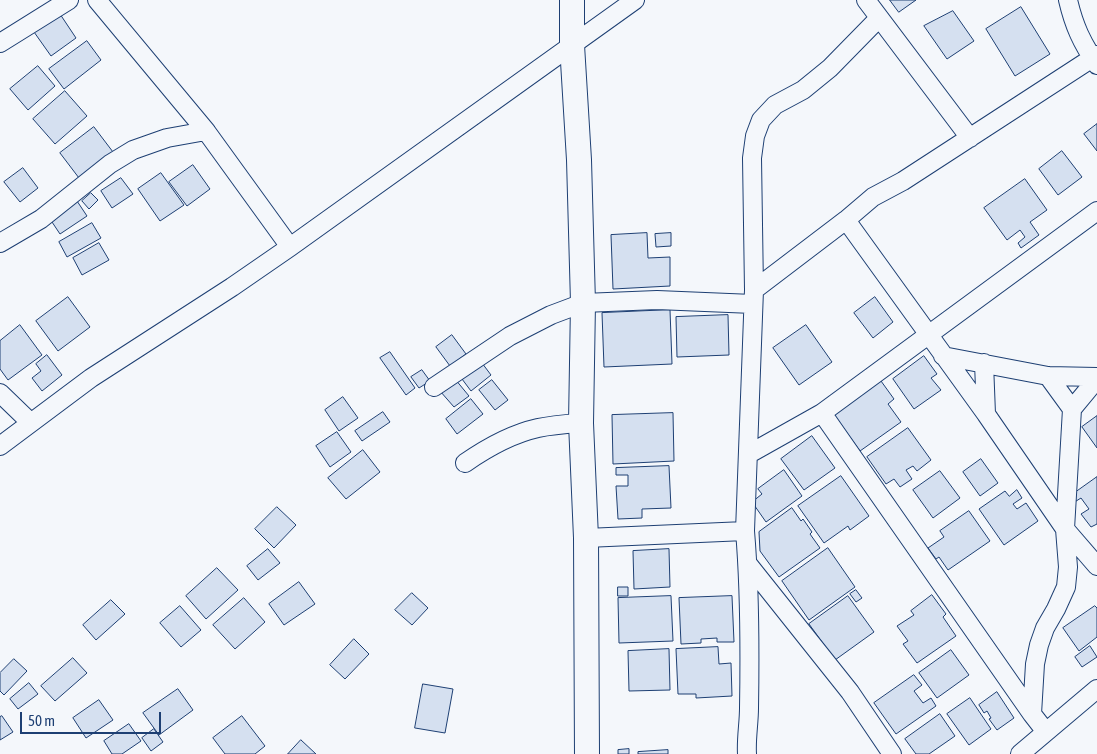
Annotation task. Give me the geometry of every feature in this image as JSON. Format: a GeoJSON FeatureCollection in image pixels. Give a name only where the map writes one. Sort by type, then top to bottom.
{"type":"FeatureCollection","features":[{"type":"Feature","properties":{"kind":"street"},"geometry":{"type":"LineString","coordinates":[[0,43],[69,0]]}},
{"type":"Feature","properties":{"kind":"street"},"geometry":{"type":"LineString","coordinates":[[97,0],[206,131],[290,247]]}},
{"type":"Feature","properties":{"kind":"street"},"geometry":{"type":"LineString","coordinates":[[572,0],[572,45],[580,160],[583,303],[581,423],[586,538],[587,754]]}},
{"type":"Feature","properties":{"kind":"street"},"geometry":{"type":"LineString","coordinates":[[0,446],[91,378],[290,247],[635,0]]}},
{"type":"Feature","properties":{"kind":"street"},"geometry":{"type":"LineString","coordinates":[[866,0],[970,138]]}},
{"type":"Feature","properties":{"kind":"street"},"geometry":{"type":"LineString","coordinates":[[434,386],[510,336],[551,315],[583,303],[754,297],[873,197],[903,181],[1096,59],[1080,40],[1068,0]]}},
{"type":"Feature","properties":{"kind":"street"},"geometry":{"type":"LineString","coordinates":[[747,754],[750,710],[748,564],[745,531],[754,297],[752,158],[754,136],[761,120],[775,105],[803,90],[830,68],[879,18]]}},
{"type":"Feature","properties":{"kind":"street"},"geometry":{"type":"LineString","coordinates":[[0,243],[41,219],[110,164],[133,150],[166,138],[206,131]]}},
{"type":"Feature","properties":{"kind":"street"},"geometry":{"type":"LineString","coordinates":[[749,454],[822,413],[1097,211]]}},
{"type":"Feature","properties":{"kind":"street"},"geometry":{"type":"LineString","coordinates":[[846,220],[986,414],[1066,529],[1097,566]]}},
{"type":"Feature","properties":{"kind":"street"},"geometry":{"type":"LineString","coordinates":[[943,356],[1048,376],[1097,378]]}},
{"type":"Feature","properties":{"kind":"street"},"geometry":{"type":"LineString","coordinates":[[984,363],[986,414]]}},
{"type":"Feature","properties":{"kind":"street"},"geometry":{"type":"LineString","coordinates":[[1048,376],[1072,409]]}},
{"type":"Feature","properties":{"kind":"street"},"geometry":{"type":"LineString","coordinates":[[1032,714],[1035,664],[1039,645],[1044,628],[1056,609],[1066,587],[1068,567],[1066,529],[1072,409],[1097,378]]}},
{"type":"Feature","properties":{"kind":"street"},"geometry":{"type":"LineString","coordinates":[[0,393],[30,422]]}},
{"type":"Feature","properties":{"kind":"street"},"geometry":{"type":"LineString","coordinates":[[822,413],[1046,732]]}},
{"type":"Feature","properties":{"kind":"street"},"geometry":{"type":"LineString","coordinates":[[465,463],[491,445],[513,435],[539,427],[581,423]]}},
{"type":"Feature","properties":{"kind":"street"},"geometry":{"type":"LineString","coordinates":[[586,538],[745,531]]}},
{"type":"Feature","properties":{"kind":"street"},"geometry":{"type":"LineString","coordinates":[[748,564],[850,692],[892,754]]}},
{"type":"Feature","properties":{"kind":"street"},"geometry":{"type":"LineString","coordinates":[[1020,754],[1097,689]]}},
{"type":"Feature","properties":{"kind":"building"},"geometry":{"type":"Polygon","coordinates":[[[890,0],[916,0],[899,12],[890,0]]]}},
{"type":"Feature","properties":{"kind":"building"},"geometry":{"type":"Polygon","coordinates":[[[1021,7],[1050,54],[1015,76],[986,29],[1021,7]]]}},
{"type":"Feature","properties":{"kind":"building"},"geometry":{"type":"Polygon","coordinates":[[[953,11],[974,41],[947,59],[924,26],[953,11]]]}},
{"type":"Feature","properties":{"kind":"building"},"geometry":{"type":"Polygon","coordinates":[[[60,14],[76,38],[51,56],[34,32],[60,14]]]}},
{"type":"Feature","properties":{"kind":"building"},"geometry":{"type":"Polygon","coordinates":[[[87,41],[101,60],[64,89],[49,69],[87,41]]]}},
{"type":"Feature","properties":{"kind":"building"},"geometry":{"type":"Polygon","coordinates":[[[38,66],[55,86],[28,110],[10,89],[38,66]]]}},
{"type":"Feature","properties":{"kind":"building"},"geometry":{"type":"Polygon","coordinates":[[[65,91],[87,116],[55,144],[33,119],[65,91]]]}},
{"type":"Feature","properties":{"kind":"building"},"geometry":{"type":"Polygon","coordinates":[[[1097,124],[1097,151],[1084,134],[1097,124]]]}},
{"type":"Feature","properties":{"kind":"building"},"geometry":{"type":"Polygon","coordinates":[[[94,127],[113,152],[79,178],[60,153],[94,127]]]}},
{"type":"Feature","properties":{"kind":"building"},"geometry":{"type":"Polygon","coordinates":[[[1062,151],[1082,177],[1058,195],[1039,169],[1062,151]]]}},
{"type":"Feature","properties":{"kind":"building"},"geometry":{"type":"Polygon","coordinates":[[[193,165],[210,189],[187,206],[169,182],[193,165]]]}},
{"type":"Feature","properties":{"kind":"building"},"geometry":{"type":"Polygon","coordinates":[[[23,168],[38,188],[20,202],[4,182],[23,168]]]}},
{"type":"Feature","properties":{"kind":"building"},"geometry":{"type":"Polygon","coordinates":[[[161,173],[184,205],[160,221],[138,189],[161,173]]]}},
{"type":"Feature","properties":{"kind":"building"},"geometry":{"type":"Polygon","coordinates":[[[121,178],[133,194],[112,208],[101,191],[121,178]]]}},
{"type":"Feature","properties":{"kind":"building"},"geometry":{"type":"Polygon","coordinates":[[[1025,179],[1047,210],[1030,222],[1039,235],[1021,248],[1018,243],[1025,237],[1020,230],[1007,240],[984,208],[1025,179]]]}},
{"type":"Feature","properties":{"kind":"building"},"geometry":{"type":"Polygon","coordinates":[[[91,193],[98,200],[89,209],[82,201],[91,193]]]}},
{"type":"Feature","properties":{"kind":"building"},"geometry":{"type":"Polygon","coordinates":[[[77,201],[87,216],[60,234],[50,219],[77,201]]]}},
{"type":"Feature","properties":{"kind":"building"},"geometry":{"type":"Polygon","coordinates":[[[92,223],[101,238],[67,257],[59,242],[92,223]]]}},
{"type":"Feature","properties":{"kind":"building"},"geometry":{"type":"Polygon","coordinates":[[[647,233],[648,258],[670,257],[670,286],[613,289],[611,235],[647,233]]]}},
{"type":"Feature","properties":{"kind":"building"},"geometry":{"type":"Polygon","coordinates":[[[671,233],[671,246],[656,247],[655,234],[671,233]]]}},
{"type":"Feature","properties":{"kind":"building"},"geometry":{"type":"Polygon","coordinates":[[[99,243],[109,260],[82,275],[73,258],[99,243]]]}},
{"type":"Feature","properties":{"kind":"building"},"geometry":{"type":"Polygon","coordinates":[[[68,297],[90,327],[58,351],[36,321],[68,297]]]}},
{"type":"Feature","properties":{"kind":"building"},"geometry":{"type":"Polygon","coordinates":[[[875,297],[893,322],[873,338],[854,313],[875,297]]]}},
{"type":"Feature","properties":{"kind":"building"},"geometry":{"type":"Polygon","coordinates":[[[670,310],[672,364],[604,367],[602,313],[670,310]]]}},
{"type":"Feature","properties":{"kind":"building"},"geometry":{"type":"Polygon","coordinates":[[[728,315],[729,355],[677,357],[676,317],[728,315]]]}},
{"type":"Feature","properties":{"kind":"building"},"geometry":{"type":"Polygon","coordinates":[[[20,325],[42,355],[8,380],[0,369],[0,341],[20,325]]]}},
{"type":"Feature","properties":{"kind":"building"},"geometry":{"type":"Polygon","coordinates":[[[806,325],[832,362],[799,385],[773,348],[806,325]]]}},
{"type":"Feature","properties":{"kind":"building"},"geometry":{"type":"Polygon","coordinates":[[[452,335],[466,354],[450,366],[436,347],[452,335]]]}},
{"type":"Feature","properties":{"kind":"building"},"geometry":{"type":"Polygon","coordinates":[[[390,352],[415,388],[406,395],[380,358],[390,352]]]}},
{"type":"Feature","properties":{"kind":"building"},"geometry":{"type":"Polygon","coordinates":[[[47,355],[62,375],[42,391],[32,378],[41,371],[36,364],[47,355]]]}},
{"type":"Feature","properties":{"kind":"building"},"geometry":{"type":"Polygon","coordinates":[[[924,356],[937,374],[931,378],[941,390],[914,409],[893,379],[924,356]]]}},
{"type":"Feature","properties":{"kind":"building"},"geometry":{"type":"Polygon","coordinates":[[[479,359],[491,375],[471,391],[459,375],[479,359]]]}},
{"type":"Feature","properties":{"kind":"building"},"geometry":{"type":"Polygon","coordinates":[[[422,370],[430,381],[419,388],[411,377],[422,370]]]}},
{"type":"Feature","properties":{"kind":"building"},"geometry":{"type":"Polygon","coordinates":[[[455,379],[469,396],[454,407],[440,391],[455,379]]]}},
{"type":"Feature","properties":{"kind":"building"},"geometry":{"type":"Polygon","coordinates":[[[492,380],[508,400],[495,410],[479,390],[492,380]]]}},
{"type":"Feature","properties":{"kind":"building"},"geometry":{"type":"Polygon","coordinates":[[[881,381],[894,399],[888,404],[901,422],[860,451],[834,415],[881,381]]]}},
{"type":"Feature","properties":{"kind":"building"},"geometry":{"type":"Polygon","coordinates":[[[343,397],[358,418],[339,431],[325,410],[343,397]]]}},
{"type":"Feature","properties":{"kind":"building"},"geometry":{"type":"Polygon","coordinates":[[[471,399],[483,414],[457,434],[446,419],[471,399]]]}},
{"type":"Feature","properties":{"kind":"building"},"geometry":{"type":"Polygon","coordinates":[[[383,412],[390,422],[362,441],[355,431],[383,412]]]}},
{"type":"Feature","properties":{"kind":"building"},"geometry":{"type":"Polygon","coordinates":[[[673,413],[674,461],[613,464],[612,415],[673,413]]]}},
{"type":"Feature","properties":{"kind":"building"},"geometry":{"type":"Polygon","coordinates":[[[1097,416],[1097,448],[1082,427],[1097,416]]]}},
{"type":"Feature","properties":{"kind":"building"},"geometry":{"type":"Polygon","coordinates":[[[908,428],[931,460],[917,471],[913,466],[906,470],[912,479],[900,487],[894,479],[886,484],[867,457],[908,428]]]}},
{"type":"Feature","properties":{"kind":"building"},"geometry":{"type":"Polygon","coordinates":[[[337,432],[351,452],[330,467],[316,446],[337,432]]]}},
{"type":"Feature","properties":{"kind":"building"},"geometry":{"type":"Polygon","coordinates":[[[812,436],[835,468],[804,490],[781,459],[812,436]]]}},
{"type":"Feature","properties":{"kind":"building"},"geometry":{"type":"Polygon","coordinates":[[[363,450],[380,472],[346,499],[328,478],[363,450]]]}},
{"type":"Feature","properties":{"kind":"building"},"geometry":{"type":"Polygon","coordinates":[[[981,459],[998,483],[980,496],[963,472],[981,459]]]}},
{"type":"Feature","properties":{"kind":"building"},"geometry":{"type":"Polygon","coordinates":[[[669,466],[671,508],[642,509],[642,518],[618,519],[616,486],[628,486],[628,475],[616,475],[616,468],[669,466]]]}},
{"type":"Feature","properties":{"kind":"building"},"geometry":{"type":"Polygon","coordinates":[[[784,470],[802,496],[766,522],[752,502],[762,494],[758,489],[784,470]]]}},
{"type":"Feature","properties":{"kind":"building"},"geometry":{"type":"Polygon","coordinates":[[[940,471],[960,498],[933,518],[913,490],[940,471]]]}},
{"type":"Feature","properties":{"kind":"building"},"geometry":{"type":"Polygon","coordinates":[[[841,476],[869,516],[850,530],[848,526],[824,543],[798,506],[841,476]]]}},
{"type":"Feature","properties":{"kind":"building"},"geometry":{"type":"Polygon","coordinates":[[[1097,477],[1097,524],[1091,527],[1081,514],[1089,509],[1081,498],[1073,503],[1069,497],[1097,477]]]}},
{"type":"Feature","properties":{"kind":"building"},"geometry":{"type":"Polygon","coordinates":[[[1017,490],[1022,498],[1013,504],[1017,509],[1026,503],[1038,521],[1004,545],[979,509],[1005,491],[1009,496],[1017,490]]]}},
{"type":"Feature","properties":{"kind":"building"},"geometry":{"type":"Polygon","coordinates":[[[277,507],[296,525],[274,548],[255,529],[277,507]]]}},
{"type":"Feature","properties":{"kind":"building"},"geometry":{"type":"Polygon","coordinates":[[[792,508],[801,521],[803,519],[812,532],[810,534],[820,548],[779,577],[760,551],[759,532],[792,508]]]}},
{"type":"Feature","properties":{"kind":"building"},"geometry":{"type":"Polygon","coordinates":[[[969,511],[990,541],[948,570],[939,557],[936,559],[928,548],[944,537],[940,531],[969,511]]]}},
{"type":"Feature","properties":{"kind":"building"},"geometry":{"type":"Polygon","coordinates":[[[828,548],[855,587],[809,620],[782,581],[828,548]]]}},
{"type":"Feature","properties":{"kind":"building"},"geometry":{"type":"Polygon","coordinates":[[[268,549],[280,563],[258,580],[247,566],[268,549]]]}},
{"type":"Feature","properties":{"kind":"building"},"geometry":{"type":"Polygon","coordinates":[[[669,549],[670,587],[634,589],[633,551],[669,549]]]}},
{"type":"Feature","properties":{"kind":"building"},"geometry":{"type":"Polygon","coordinates":[[[217,568],[238,590],[206,619],[186,596],[217,568]]]}},
{"type":"Feature","properties":{"kind":"building"},"geometry":{"type":"Polygon","coordinates":[[[299,582],[315,604],[284,625],[269,604],[299,582]]]}},
{"type":"Feature","properties":{"kind":"building"},"geometry":{"type":"Polygon","coordinates":[[[618,587],[628,587],[628,596],[618,596],[618,587]]]}},
{"type":"Feature","properties":{"kind":"building"},"geometry":{"type":"Polygon","coordinates":[[[856,590],[862,598],[856,602],[850,594],[856,590]]]}},
{"type":"Feature","properties":{"kind":"building"},"geometry":{"type":"Polygon","coordinates":[[[412,593],[428,608],[412,625],[395,610],[412,593]]]}},
{"type":"Feature","properties":{"kind":"building"},"geometry":{"type":"Polygon","coordinates":[[[932,595],[946,614],[943,617],[956,636],[917,663],[903,644],[908,641],[897,626],[914,615],[911,611],[932,595]]]}},
{"type":"Feature","properties":{"kind":"building"},"geometry":{"type":"Polygon","coordinates":[[[671,596],[673,641],[619,643],[618,598],[671,596]]]}},
{"type":"Feature","properties":{"kind":"building"},"geometry":{"type":"Polygon","coordinates":[[[732,596],[734,642],[717,642],[717,638],[701,639],[701,643],[681,644],[679,598],[732,596]]]}},
{"type":"Feature","properties":{"kind":"building"},"geometry":{"type":"Polygon","coordinates":[[[848,596],[874,632],[835,660],[809,624],[848,596]]]}},
{"type":"Feature","properties":{"kind":"building"},"geometry":{"type":"Polygon","coordinates":[[[244,598],[265,622],[235,649],[213,625],[244,598]]]}},
{"type":"Feature","properties":{"kind":"building"},"geometry":{"type":"Polygon","coordinates":[[[111,600],[125,614],[96,640],[83,625],[111,600]]]}},
{"type":"Feature","properties":{"kind":"building"},"geometry":{"type":"Polygon","coordinates":[[[180,606],[201,630],[181,647],[160,623],[180,606]]]}},
{"type":"Feature","properties":{"kind":"building"},"geometry":{"type":"Polygon","coordinates":[[[1095,606],[1097,608],[1097,637],[1079,651],[1063,628],[1095,606]]]}},
{"type":"Feature","properties":{"kind":"building"},"geometry":{"type":"Polygon","coordinates":[[[354,639],[369,654],[345,679],[330,665],[354,639]]]}},
{"type":"Feature","properties":{"kind":"building"},"geometry":{"type":"Polygon","coordinates":[[[1090,646],[1097,657],[1082,667],[1075,657],[1090,646]]]}},
{"type":"Feature","properties":{"kind":"building"},"geometry":{"type":"Polygon","coordinates":[[[718,647],[719,664],[731,663],[732,696],[696,698],[696,694],[678,694],[676,649],[718,647]]]}},
{"type":"Feature","properties":{"kind":"building"},"geometry":{"type":"Polygon","coordinates":[[[669,649],[670,690],[629,691],[628,651],[669,649]]]}},
{"type":"Feature","properties":{"kind":"building"},"geometry":{"type":"Polygon","coordinates":[[[951,650],[969,675],[937,698],[919,673],[951,650]]]}},
{"type":"Feature","properties":{"kind":"building"},"geometry":{"type":"Polygon","coordinates":[[[73,658],[87,673],[55,701],[41,686],[73,658]]]}},
{"type":"Feature","properties":{"kind":"building"},"geometry":{"type":"Polygon","coordinates":[[[14,659],[27,671],[4,695],[0,691],[0,673],[14,659]]]}},
{"type":"Feature","properties":{"kind":"building"},"geometry":{"type":"Polygon","coordinates":[[[914,675],[922,685],[914,691],[923,703],[931,698],[936,706],[896,734],[874,703],[914,675]]]}},
{"type":"Feature","properties":{"kind":"building"},"geometry":{"type":"Polygon","coordinates":[[[29,683],[38,694],[18,709],[10,699],[29,683]]]}},
{"type":"Feature","properties":{"kind":"building"},"geometry":{"type":"Polygon","coordinates":[[[423,684],[453,689],[445,733],[415,728],[423,684]]]}},
{"type":"Feature","properties":{"kind":"building"},"geometry":{"type":"Polygon","coordinates":[[[178,689],[193,710],[159,735],[143,713],[178,689]]]}},
{"type":"Feature","properties":{"kind":"building"},"geometry":{"type":"Polygon","coordinates":[[[997,692],[1014,718],[997,730],[989,719],[991,718],[987,711],[984,713],[979,705],[997,692]]]}},
{"type":"Feature","properties":{"kind":"building"},"geometry":{"type":"Polygon","coordinates":[[[970,698],[991,729],[969,745],[947,714],[970,698]]]}},
{"type":"Feature","properties":{"kind":"building"},"geometry":{"type":"Polygon","coordinates":[[[99,700],[113,720],[86,738],[73,718],[99,700]]]}},
{"type":"Feature","properties":{"kind":"building"},"geometry":{"type":"Polygon","coordinates":[[[940,714],[955,736],[929,754],[916,754],[905,739],[940,714]]]}},
{"type":"Feature","properties":{"kind":"building"},"geometry":{"type":"Polygon","coordinates":[[[2,716],[13,732],[0,740],[0,717],[2,716]]]}},
{"type":"Feature","properties":{"kind":"building"},"geometry":{"type":"Polygon","coordinates":[[[242,716],[265,746],[255,754],[225,754],[213,738],[242,716]]]}},
{"type":"Feature","properties":{"kind":"building"},"geometry":{"type":"Polygon","coordinates":[[[129,724],[141,741],[122,754],[112,754],[104,741],[129,724]]]}},
{"type":"Feature","properties":{"kind":"building"},"geometry":{"type":"Polygon","coordinates":[[[154,729],[163,742],[151,751],[142,738],[154,729]]]}},
{"type":"Feature","properties":{"kind":"building"},"geometry":{"type":"Polygon","coordinates":[[[301,740],[316,754],[288,754],[301,740]]]}},
{"type":"Feature","properties":{"kind":"building"},"geometry":{"type":"Polygon","coordinates":[[[629,749],[629,754],[618,754],[618,750],[629,749]]]}},
{"type":"Feature","properties":{"kind":"building"},"geometry":{"type":"Polygon","coordinates":[[[668,750],[668,754],[638,754],[638,752],[668,750]]]}}]}
